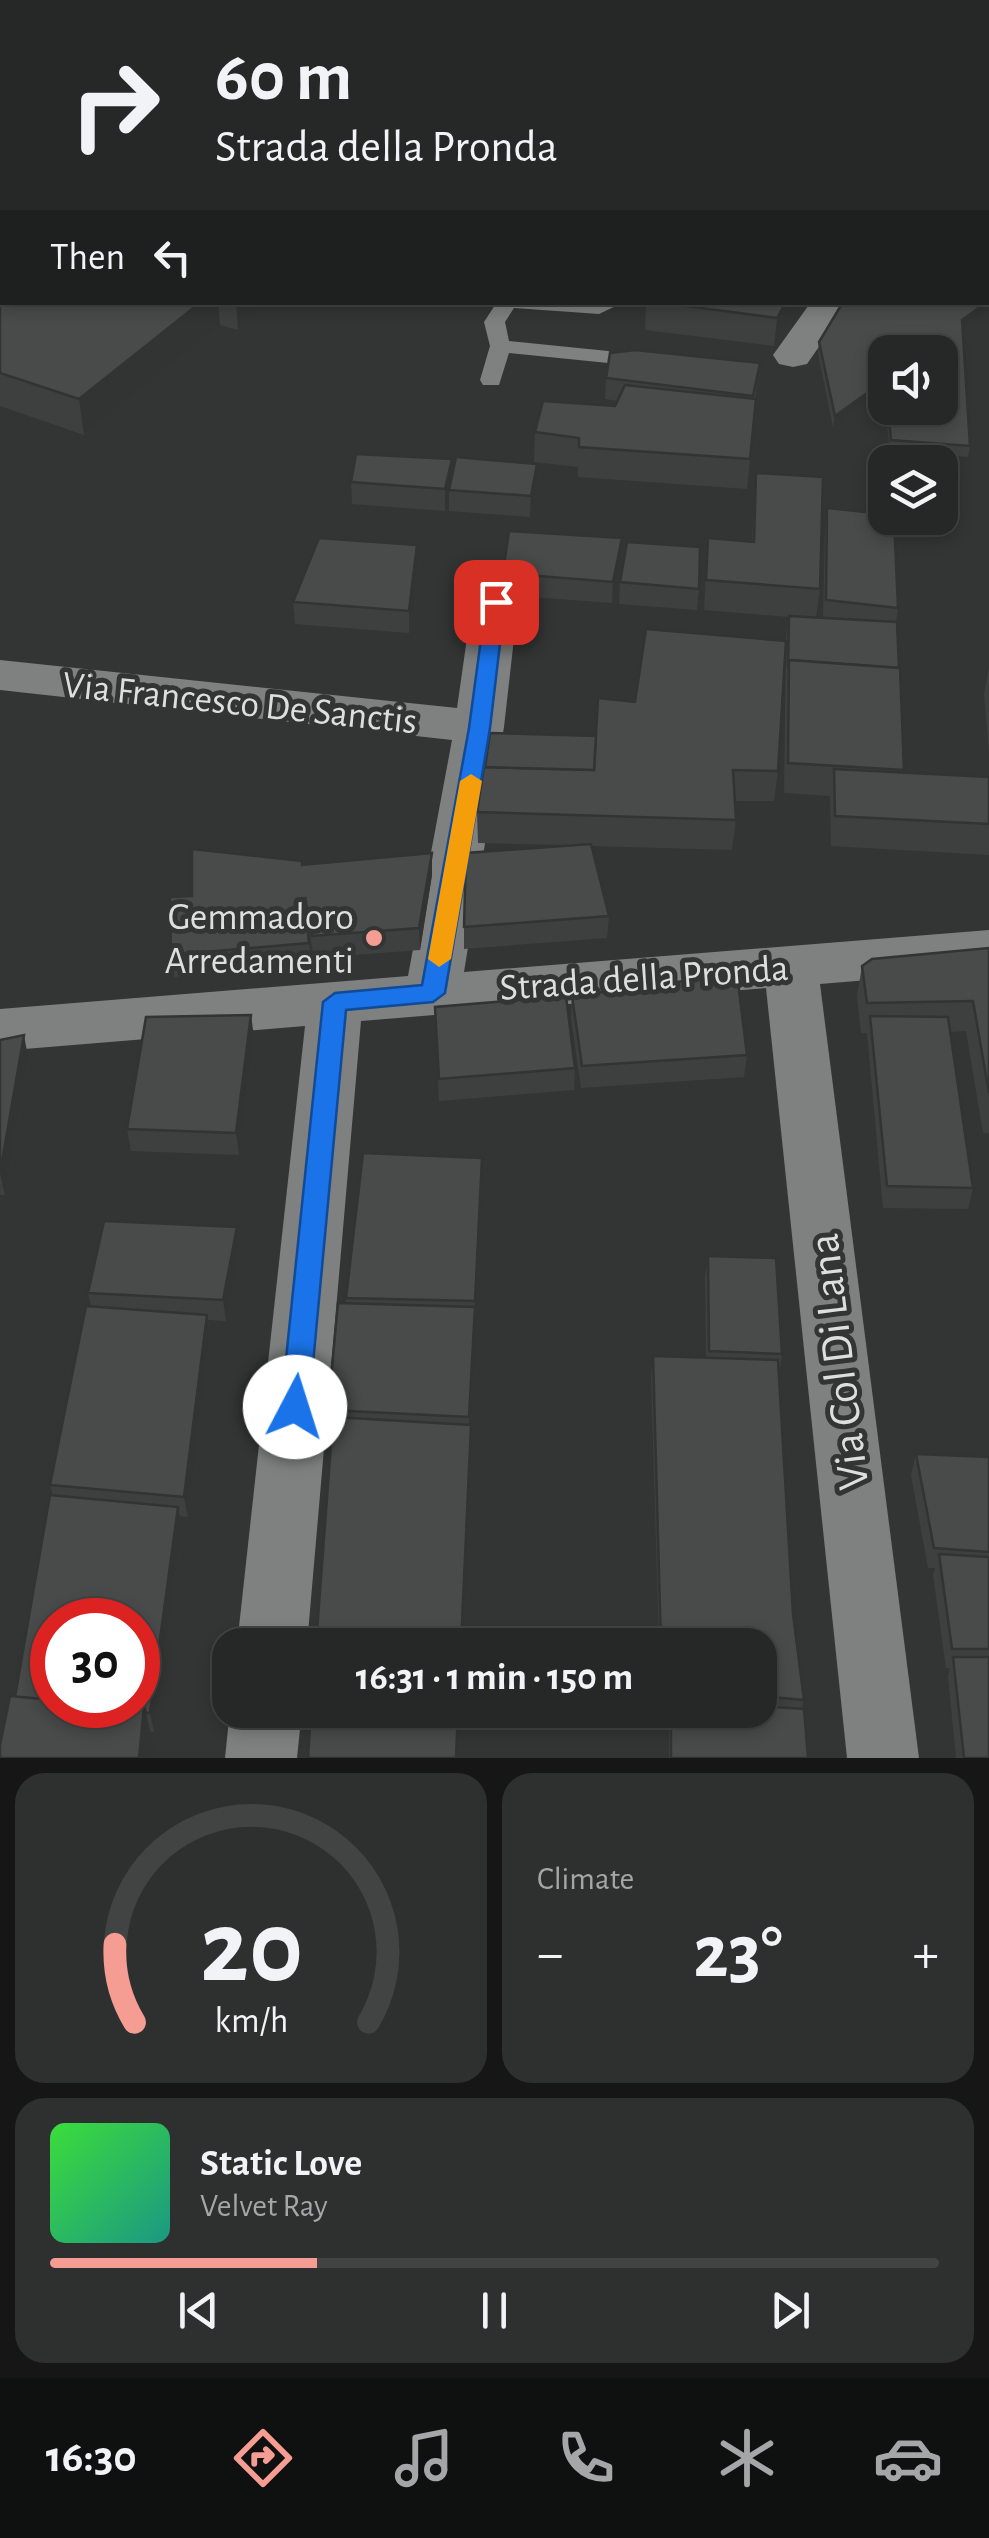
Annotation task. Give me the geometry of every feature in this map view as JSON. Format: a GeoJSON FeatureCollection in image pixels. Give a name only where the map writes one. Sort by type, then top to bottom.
{"type":"FeatureCollection","features":[{"type":"Feature","properties":{"kind":"street"},"geometry":{"type":"LineString","coordinates":[[793,355],[829,305]]}},
{"type":"Feature","properties":{"kind":"street"},"geometry":{"type":"LineString","coordinates":[[433,993],[480,728],[496,602]]}},
{"type":"Feature","properties":{"kind":"street","name":"Via Francesco De Sanctis"},"geometry":{"type":"LineString","coordinates":[[0,675],[480,728]]}},
{"type":"Feature","properties":{"kind":"street","name":"Strada della Pronda"},"geometry":{"type":"LineString","coordinates":[[0,1030],[989,950]]}},
{"type":"Feature","properties":{"kind":"street","name":"Via Col Di Lana"},"geometry":{"type":"LineString","coordinates":[[791,966],[883,1758]]}},
{"type":"Feature","properties":{"kind":"street"},"geometry":{"type":"LineString","coordinates":[[274,1628],[335,1002]]}},
{"type":"Feature","properties":{"kind":"street"},"geometry":{"type":"LineString","coordinates":[[261,1758],[264,1728]]}},
{"type":"Feature","properties":{"kind":"lane"},"geometry":{"type":"LineString","coordinates":[[491,380],[501,346],[492,324],[494,316],[507,305]]}},
{"type":"Feature","properties":{"kind":"lane"},"geometry":{"type":"LineString","coordinates":[[554,305],[606,305]]}},
{"type":"Feature","properties":{"kind":"lane"},"geometry":{"type":"LineString","coordinates":[[501,346],[608,357]]}},
{"type":"Feature","properties":{"kind":"building"},"geometry":{"type":"Polygon","coordinates":[[[0,305],[197,305],[79,399],[0,373],[0,305]]]}},
{"type":"Feature","properties":{"kind":"building"},"geometry":{"type":"Polygon","coordinates":[[[679,305],[784,305],[777,318],[679,305]]]}},
{"type":"Feature","properties":{"kind":"building"},"geometry":{"type":"Polygon","coordinates":[[[841,305],[983,305],[962,320],[970,446],[891,440],[890,425],[958,425],[958,335],[868,335],[868,392],[835,416],[819,342],[841,305]]]}},
{"type":"Feature","properties":{"kind":"building"},"geometry":{"type":"Polygon","coordinates":[[[635,350],[760,363],[753,396],[606,378],[610,353],[635,350]]]}},
{"type":"Feature","properties":{"kind":"building"},"geometry":{"type":"Polygon","coordinates":[[[625,385],[756,399],[750,459],[579,447],[579,438],[535,432],[543,401],[615,406],[625,385]]]}},
{"type":"Feature","properties":{"kind":"building"},"geometry":{"type":"Polygon","coordinates":[[[356,454],[452,459],[445,489],[351,482],[356,454]]]}},
{"type":"Feature","properties":{"kind":"building"},"geometry":{"type":"Polygon","coordinates":[[[456,457],[537,464],[531,496],[449,490],[456,457]]]}},
{"type":"Feature","properties":{"kind":"building"},"geometry":{"type":"Polygon","coordinates":[[[756,473],[823,477],[820,589],[706,580],[708,538],[754,542],[756,473]]]}},
{"type":"Feature","properties":{"kind":"building"},"geometry":{"type":"Polygon","coordinates":[[[827,508],[868,512],[868,535],[895,535],[898,608],[826,600],[827,508]]]}},
{"type":"Feature","properties":{"kind":"building"},"geometry":{"type":"Polygon","coordinates":[[[509,531],[622,538],[613,582],[503,573],[509,531]]]}},
{"type":"Feature","properties":{"kind":"building"},"geometry":{"type":"Polygon","coordinates":[[[319,538],[417,545],[409,611],[293,602],[319,538]]]}},
{"type":"Feature","properties":{"kind":"building"},"geometry":{"type":"Polygon","coordinates":[[[627,542],[700,547],[699,589],[620,582],[627,542]]]}},
{"type":"Feature","properties":{"kind":"building"},"geometry":{"type":"Polygon","coordinates":[[[789,616],[897,622],[899,668],[789,660],[788,669],[789,616]]]}},
{"type":"Feature","properties":{"kind":"building"},"geometry":{"type":"Polygon","coordinates":[[[646,629],[786,641],[778,771],[733,770],[736,820],[477,812],[484,767],[594,770],[598,698],[635,702],[646,629]]]}},
{"type":"Feature","properties":{"kind":"building"},"geometry":{"type":"Polygon","coordinates":[[[789,660],[900,668],[904,770],[788,763],[789,660]]]}},
{"type":"Feature","properties":{"kind":"building"},"geometry":{"type":"Polygon","coordinates":[[[490,733],[596,736],[594,770],[485,767],[490,733]]]}},
{"type":"Feature","properties":{"kind":"building"},"geometry":{"type":"Polygon","coordinates":[[[834,769],[989,777],[989,824],[835,816],[834,769]]]}},
{"type":"Feature","properties":{"kind":"building"},"geometry":{"type":"Polygon","coordinates":[[[591,844],[609,916],[464,927],[466,853],[591,844]]]}},
{"type":"Feature","properties":{"kind":"building"},"geometry":{"type":"Polygon","coordinates":[[[192,849],[302,861],[302,865],[432,853],[419,928],[312,936],[305,897],[309,943],[171,955],[170,897],[192,896],[192,849]]]}},
{"type":"Feature","properties":{"kind":"building"},"geometry":{"type":"Polygon","coordinates":[[[989,948],[989,1093],[973,1001],[867,1003],[862,966],[872,959],[989,948]]]}},
{"type":"Feature","properties":{"kind":"building"},"geometry":{"type":"Polygon","coordinates":[[[737,974],[747,1055],[582,1066],[572,996],[737,974]]]}},
{"type":"Feature","properties":{"kind":"building"},"geometry":{"type":"Polygon","coordinates":[[[566,996],[575,1068],[439,1079],[435,1007],[566,996]]]}},
{"type":"Feature","properties":{"kind":"building"},"geometry":{"type":"Polygon","coordinates":[[[251,1015],[236,1133],[127,1129],[146,1017],[251,1015]]]}},
{"type":"Feature","properties":{"kind":"building"},"geometry":{"type":"Polygon","coordinates":[[[870,1016],[948,1017],[973,1188],[887,1186],[870,1016]]]}},
{"type":"Feature","properties":{"kind":"building"},"geometry":{"type":"Polygon","coordinates":[[[24,1035],[0,1173],[0,1040],[24,1035]]]}},
{"type":"Feature","properties":{"kind":"building"},"geometry":{"type":"Polygon","coordinates":[[[363,1153],[482,1158],[475,1301],[346,1298],[363,1153]]]}},
{"type":"Feature","properties":{"kind":"building"},"geometry":{"type":"Polygon","coordinates":[[[104,1221],[237,1227],[223,1300],[88,1293],[104,1221]]]}},
{"type":"Feature","properties":{"kind":"building"},"geometry":{"type":"Polygon","coordinates":[[[708,1256],[776,1258],[782,1354],[709,1351],[708,1256]]]}},
{"type":"Feature","properties":{"kind":"building"},"geometry":{"type":"Polygon","coordinates":[[[338,1303],[475,1307],[469,1417],[328,1410],[338,1303]]]}},
{"type":"Feature","properties":{"kind":"building"},"geometry":{"type":"Polygon","coordinates":[[[86,1306],[207,1315],[184,1497],[50,1485],[86,1306]]]}},
{"type":"Feature","properties":{"kind":"building"},"geometry":{"type":"Polygon","coordinates":[[[653,1356],[778,1360],[793,1614],[804,1700],[777,1698],[777,1628],[661,1628],[653,1356]]]}},
{"type":"Feature","properties":{"kind":"building"},"geometry":{"type":"Polygon","coordinates":[[[333,1417],[471,1425],[462,1628],[317,1628],[333,1417]]]}},
{"type":"Feature","properties":{"kind":"building"},"geometry":{"type":"Polygon","coordinates":[[[916,1454],[989,1457],[989,1552],[934,1548],[916,1454]]]}},
{"type":"Feature","properties":{"kind":"building"},"geometry":{"type":"Polygon","coordinates":[[[50,1495],[178,1507],[160,1639],[160,1598],[32,1598],[50,1495]]]}},
{"type":"Feature","properties":{"kind":"building"},"geometry":{"type":"Polygon","coordinates":[[[939,1554],[989,1557],[989,1649],[952,1649],[939,1554]]]}},
{"type":"Feature","properties":{"kind":"building"},"geometry":{"type":"Polygon","coordinates":[[[30,1610],[30,1698],[15,1697],[30,1610]]]}},
{"type":"Feature","properties":{"kind":"building"},"geometry":{"type":"Polygon","coordinates":[[[953,1657],[989,1657],[989,1758],[964,1758],[953,1657]]]}},
{"type":"Feature","properties":{"kind":"building"},"geometry":{"type":"Polygon","coordinates":[[[10,1696],[30,1698],[30,1728],[142,1728],[139,1758],[0,1758],[10,1696]]]}},
{"type":"Feature","properties":{"kind":"building"},"geometry":{"type":"Polygon","coordinates":[[[777,1707],[804,1709],[808,1758],[671,1758],[671,1728],[777,1728],[777,1707]]]}},
{"type":"Feature","properties":{"kind":"building"},"geometry":{"type":"Polygon","coordinates":[[[310,1728],[457,1728],[456,1758],[308,1758],[310,1728]]]}},
{"type":"Feature","properties":{"kind":"slow traffic"},"geometry":{"type":"LineString","coordinates":[[439,959],[471,781]]}},
{"type":"Feature","properties":{"kind":"place","name":"Gemmadoro Arredamenti"},"geometry":{"type":"Point","coordinates":[374,938]}},
{"type":"Feature","properties":{"kind":"route"},"geometry":{"type":"LineString","coordinates":[[295,1407],[335,1002],[433,993],[480,728],[496,602]]}}]}
